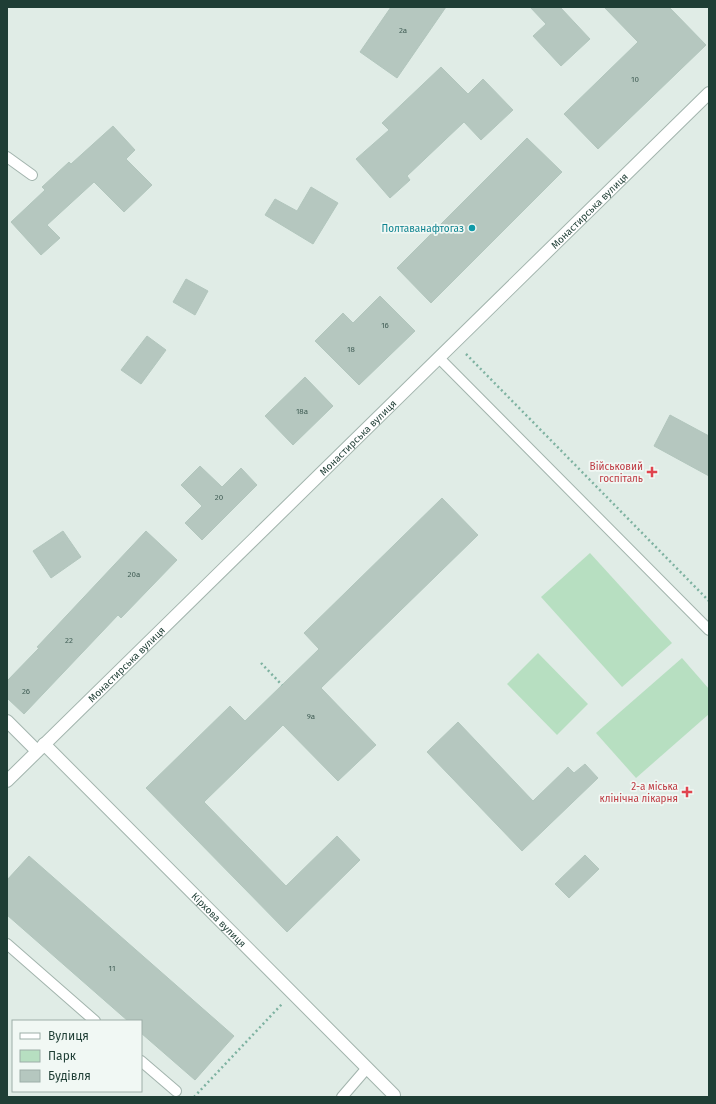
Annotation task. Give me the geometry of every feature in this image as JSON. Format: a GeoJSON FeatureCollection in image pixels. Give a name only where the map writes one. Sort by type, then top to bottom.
{"type":"FeatureCollection","features":[{"type":"Feature","properties":{"kind":"street","name":"Монастирська вулиця"},"geometry":{"type":"LineString","coordinates":[[7,781],[709,93]]}},
{"type":"Feature","properties":{"kind":"street","name":"Кірхова вулиця"},"geometry":{"type":"LineString","coordinates":[[7,721],[40,748],[292,993],[394,1096]]}},
{"type":"Feature","properties":{"kind":"lane"},"geometry":{"type":"LineString","coordinates":[[7,158],[32,175]]}},
{"type":"Feature","properties":{"kind":"lane"},"geometry":{"type":"LineString","coordinates":[[438,358],[709,630]]}},
{"type":"Feature","properties":{"kind":"lane"},"geometry":{"type":"LineString","coordinates":[[7,944],[94,1020]]}},
{"type":"Feature","properties":{"kind":"lane"},"geometry":{"type":"LineString","coordinates":[[142,1062],[176,1091]]}},
{"type":"Feature","properties":{"kind":"lane"},"geometry":{"type":"LineString","coordinates":[[342,1097],[367,1068]]}},
{"type":"Feature","properties":{"kind":"path"},"geometry":{"type":"LineString","coordinates":[[454,342],[709,601]]}},
{"type":"Feature","properties":{"kind":"path"},"geometry":{"type":"LineString","coordinates":[[261,664],[282,685]]}},
{"type":"Feature","properties":{"kind":"path"},"geometry":{"type":"LineString","coordinates":[[194,1097],[292,993]]}},
{"type":"Feature","properties":{"kind":"green space"},"geometry":{"type":"Polygon","coordinates":[[[590,553],[672,643],[622,687],[541,597],[590,553]]]}},
{"type":"Feature","properties":{"kind":"green space"},"geometry":{"type":"Polygon","coordinates":[[[538,653],[588,704],[557,735],[507,684],[538,653]]]}},
{"type":"Feature","properties":{"kind":"green space"},"geometry":{"type":"Polygon","coordinates":[[[682,658],[709,689],[709,714],[636,778],[596,733],[682,658]]]}},
{"type":"Feature","properties":{"kind":"building"},"geometry":{"type":"Polygon","coordinates":[[[391,7],[446,7],[397,78],[360,52],[391,7]]]}},
{"type":"Feature","properties":{"kind":"building"},"geometry":{"type":"Polygon","coordinates":[[[530,7],[560,7],[590,39],[561,66],[533,36],[546,24],[530,7]]]}},
{"type":"Feature","properties":{"kind":"building"},"geometry":{"type":"Polygon","coordinates":[[[604,7],[669,7],[706,45],[598,149],[564,114],[638,42],[604,7]]]}},
{"type":"Feature","properties":{"kind":"building"},"geometry":{"type":"Polygon","coordinates":[[[441,67],[468,94],[483,79],[513,110],[481,140],[464,122],[407,176],[410,180],[390,198],[356,159],[389,130],[382,123],[441,67]]]}},
{"type":"Feature","properties":{"kind":"building"},"geometry":{"type":"Polygon","coordinates":[[[113,126],[135,150],[126,159],[152,185],[124,212],[94,182],[47,225],[60,238],[41,255],[11,222],[45,190],[42,187],[69,162],[71,164],[113,126]]]}},
{"type":"Feature","properties":{"kind":"building","name":"Полтаванафтогаз"},"geometry":{"type":"Polygon","coordinates":[[[527,138],[562,172],[431,303],[397,268],[527,138]]]}},
{"type":"Feature","properties":{"kind":"building"},"geometry":{"type":"Polygon","coordinates":[[[311,187],[338,203],[313,244],[265,215],[275,199],[297,211],[311,187]]]}},
{"type":"Feature","properties":{"kind":"building"},"geometry":{"type":"Polygon","coordinates":[[[186,279],[208,291],[195,315],[173,302],[186,279]]]}},
{"type":"Feature","properties":{"kind":"building"},"geometry":{"type":"Polygon","coordinates":[[[380,296],[415,331],[359,385],[315,341],[343,313],[353,323],[380,296]]]}},
{"type":"Feature","properties":{"kind":"building"},"geometry":{"type":"Polygon","coordinates":[[[147,336],[166,350],[141,384],[121,370],[147,336]]]}},
{"type":"Feature","properties":{"kind":"building"},"geometry":{"type":"Polygon","coordinates":[[[305,377],[333,406],[293,445],[265,416],[305,377]]]}},
{"type":"Feature","properties":{"kind":"building"},"geometry":{"type":"Polygon","coordinates":[[[670,415],[709,436],[709,476],[654,446],[670,415]]]}},
{"type":"Feature","properties":{"kind":"building"},"geometry":{"type":"Polygon","coordinates":[[[200,466],[222,487],[241,468],[257,485],[202,540],[185,523],[202,506],[181,485],[200,466]]]}},
{"type":"Feature","properties":{"kind":"building"},"geometry":{"type":"Polygon","coordinates":[[[442,498],[478,535],[321,688],[376,745],[338,781],[283,725],[204,802],[286,886],[337,836],[360,860],[287,932],[146,788],[230,706],[245,721],[319,649],[304,633],[442,498]]]}},
{"type":"Feature","properties":{"kind":"building"},"geometry":{"type":"Polygon","coordinates":[[[63,531],[81,557],[51,578],[33,551],[63,531]]]}},
{"type":"Feature","properties":{"kind":"building"},"geometry":{"type":"Polygon","coordinates":[[[146,531],[177,560],[121,618],[118,615],[24,714],[7,698],[7,681],[146,531]]]}},
{"type":"Feature","properties":{"kind":"building"},"geometry":{"type":"Polygon","coordinates":[[[458,722],[533,801],[568,767],[574,773],[585,764],[598,778],[522,851],[427,752],[458,722]]]}},
{"type":"Feature","properties":{"kind":"building"},"geometry":{"type":"Polygon","coordinates":[[[585,855],[599,869],[569,898],[555,884],[585,855]]]}},
{"type":"Feature","properties":{"kind":"building"},"geometry":{"type":"Polygon","coordinates":[[[29,856],[234,1036],[195,1080],[142,1034],[142,1020],[127,1020],[7,915],[7,880],[29,856]]]}},
{"type":"Feature","properties":{"kind":"place","name":"Полтаванафтогаз"},"geometry":{"type":"Point","coordinates":[472,228]}},
{"type":"Feature","properties":{"kind":"place","name":"Військовий госпіталь"},"geometry":{"type":"Point","coordinates":[652,472]}},
{"type":"Feature","properties":{"kind":"place","name":"2-а міська клінічна лікарня"},"geometry":{"type":"Point","coordinates":[687,792]}}]}
